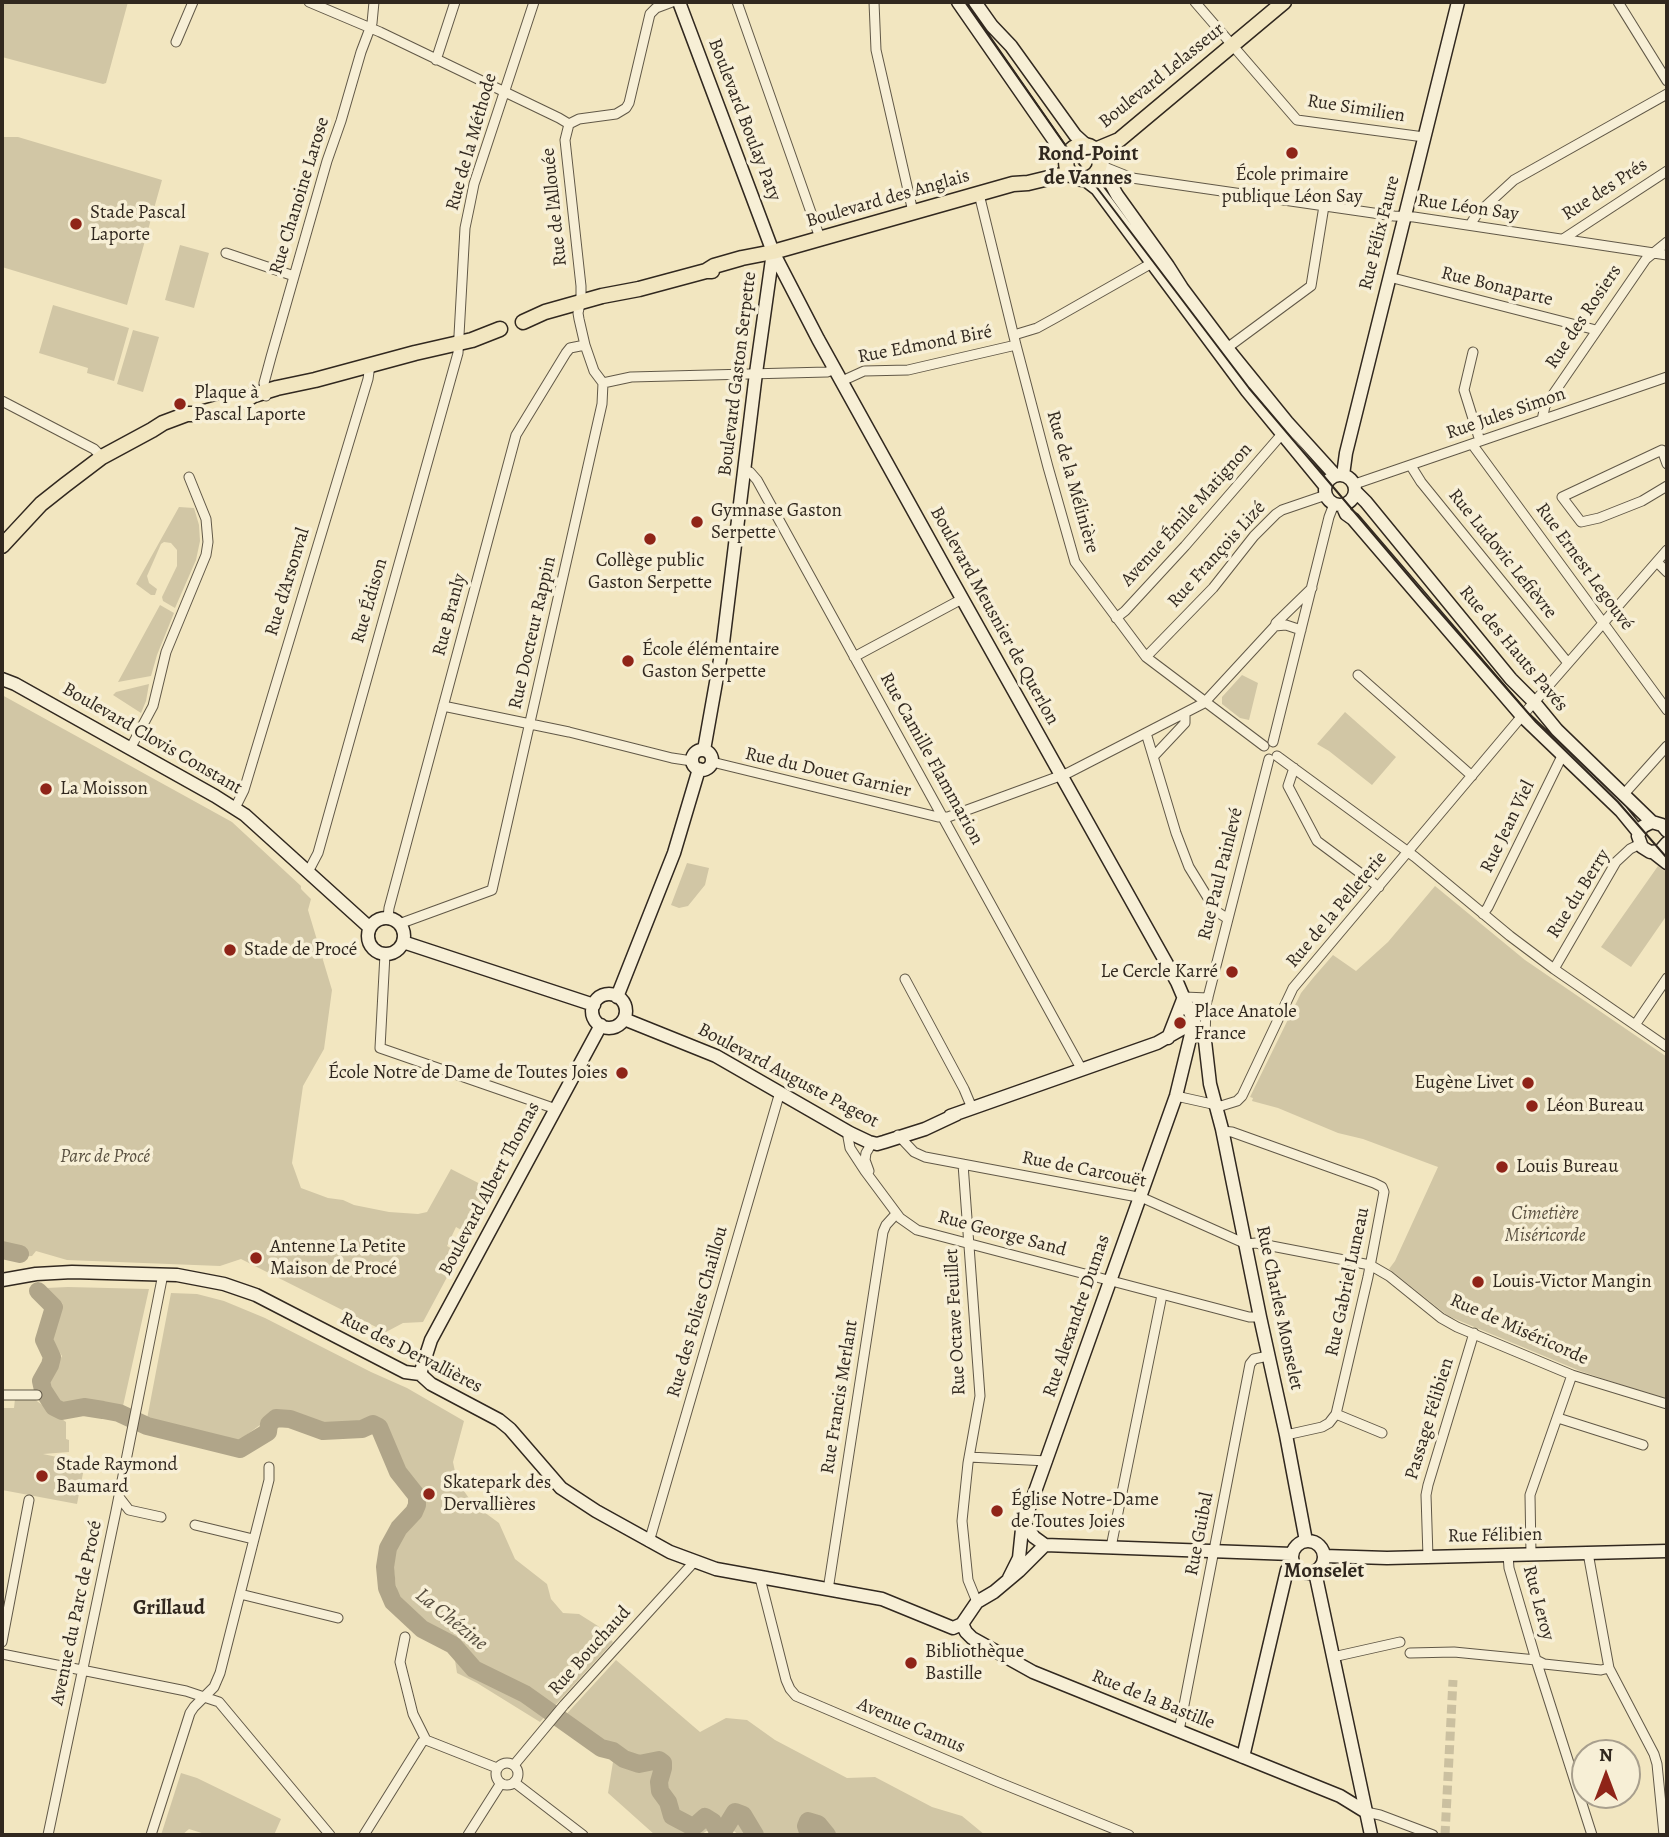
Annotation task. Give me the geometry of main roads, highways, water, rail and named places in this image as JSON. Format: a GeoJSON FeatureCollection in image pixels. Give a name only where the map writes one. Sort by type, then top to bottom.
{"type":"FeatureCollection","features":[{"type":"Feature","properties":{"kind":"main road","name":"Boulevard Boulay Paty"},"geometry":{"type":"LineString","coordinates":[[679,2],[773,251]]}},
{"type":"Feature","properties":{"kind":"main road","name":"Rue des Hauts Pavés"},"geometry":{"type":"LineString","coordinates":[[958,2],[1072,169],[1097,189],[1247,391],[1332,497],[1528,709],[1563,754],[1621,811],[1644,849],[1653,852],[1667,863]]}},
{"type":"Feature","properties":{"kind":"main road"},"geometry":{"type":"LineString","coordinates":[[975,2],[992,26],[1009,43],[1075,135],[1095,157],[1117,195],[1227,348],[1287,422],[1339,475]]}},
{"type":"Feature","properties":{"kind":"main road","name":"Boulevard Lelasseur"},"geometry":{"type":"LineString","coordinates":[[1095,157],[1284,2]]}},
{"type":"Feature","properties":{"kind":"main road","name":"Rue Félix Faure"},"geometry":{"type":"LineString","coordinates":[[1339,475],[1458,2]]}},
{"type":"Feature","properties":{"kind":"main road"},"geometry":{"type":"LineString","coordinates":[[1075,148],[1095,157],[1092,177],[1072,169],[1070,152],[1075,148]]}},
{"type":"Feature","properties":{"kind":"main road","name":"Boulevard des Anglais"},"geometry":{"type":"LineString","coordinates":[[2,546],[41,504],[102,457],[163,423],[187,414],[197,414],[244,401],[254,395],[265,395],[492,333],[545,312],[580,306],[706,271],[742,258],[979,194],[1013,184],[1026,177],[1072,169]]}},
{"type":"Feature","properties":{"kind":"main road","name":"Boulevard Meusnier de Querlon"},"geometry":{"type":"LineString","coordinates":[[773,251],[835,369],[1184,997]]}},
{"type":"Feature","properties":{"kind":"main road","name":"Boulevard Gaston Serpette"},"geometry":{"type":"LineString","coordinates":[[704,750],[723,643],[773,251]]}},
{"type":"Feature","properties":{"kind":"main road"},"geometry":{"type":"LineString","coordinates":[[1339,475],[1349,477],[1355,488],[1351,501],[1332,497],[1329,479],[1339,475]]}},
{"type":"Feature","properties":{"kind":"main road","name":"Rue des Hauts Pavés"},"geometry":{"type":"LineString","coordinates":[[1355,488],[1511,679],[1528,709],[1557,730],[1652,822],[1662,825],[1667,831]]}},
{"type":"Feature","properties":{"kind":"main road","name":"Boulevard Clovis Constant"},"geometry":{"type":"LineString","coordinates":[[2,679],[235,808],[370,928]]}},
{"type":"Feature","properties":{"kind":"main road"},"geometry":{"type":"LineString","coordinates":[[617,997],[674,853],[696,765],[696,752],[704,750],[711,754],[712,762],[706,769],[696,765]]}},
{"type":"Feature","properties":{"kind":"main road"},"geometry":{"type":"LineString","coordinates":[[1639,839],[1644,825],[1652,822]]}},
{"type":"Feature","properties":{"kind":"main road"},"geometry":{"type":"LineString","coordinates":[[1653,852],[1662,850],[1667,843]]}},
{"type":"Feature","properties":{"kind":"main road"},"geometry":{"type":"LineString","coordinates":[[393,921],[403,931],[403,942],[395,952],[378,952],[371,946],[368,937],[370,928],[376,922],[393,921]]}},
{"type":"Feature","properties":{"kind":"main road"},"geometry":{"type":"LineString","coordinates":[[403,942],[594,1005]]}},
{"type":"Feature","properties":{"kind":"main road"},"geometry":{"type":"LineString","coordinates":[[604,996],[617,997],[625,1005],[624,1019],[614,1027],[601,1026],[594,1018],[594,1005],[604,996]]}},
{"type":"Feature","properties":{"kind":"main road"},"geometry":{"type":"LineString","coordinates":[[1168,1038],[1188,1045],[1194,1022],[1184,997]]}},
{"type":"Feature","properties":{"kind":"main road"},"geometry":{"type":"LineString","coordinates":[[1168,1038],[1184,997]]}},
{"type":"Feature","properties":{"kind":"main road","name":"Boulevard Auguste Pageot"},"geometry":{"type":"LineString","coordinates":[[624,1019],[716,1056],[872,1145],[1168,1038]]}},
{"type":"Feature","properties":{"kind":"main road"},"geometry":{"type":"LineString","coordinates":[[1168,1038],[1194,1022]]}},
{"type":"Feature","properties":{"kind":"main road","name":"Rue Charles Monselet"},"geometry":{"type":"LineString","coordinates":[[1194,1022],[1205,1041],[1210,1084]]}},
{"type":"Feature","properties":{"kind":"main road","name":"Boulevard Albert Thomas"},"geometry":{"type":"LineString","coordinates":[[420,1374],[431,1340],[601,1026]]}},
{"type":"Feature","properties":{"kind":"main road","name":"Rue Charles Monselet"},"geometry":{"type":"LineString","coordinates":[[1188,1045],[1199,1059],[1216,1105],[1306,1541]]}},
{"type":"Feature","properties":{"kind":"main road","name":"Rue Alexandre Dumas"},"geometry":{"type":"LineString","coordinates":[[1009,1578],[1019,1558],[1024,1524],[1176,1096],[1188,1045]]}},
{"type":"Feature","properties":{"kind":"main road","name":"Rue des Dervallières"},"geometry":{"type":"LineString","coordinates":[[2,1280],[36,1274],[72,1272],[163,1274],[224,1284],[256,1295],[405,1372],[420,1374],[431,1384],[499,1420],[561,1488],[596,1511],[670,1552],[716,1569],[882,1599],[953,1628],[962,1624]]}},
{"type":"Feature","properties":{"kind":"main road"},"geometry":{"type":"LineString","coordinates":[[1024,1524],[1034,1537],[1045,1545],[1214,1551],[1292,1559]]}},
{"type":"Feature","properties":{"kind":"main road"},"geometry":{"type":"LineString","coordinates":[[1243,1757],[1287,1570],[1297,1545],[1312,1541],[1319,1545],[1324,1556],[1321,1566],[1309,1574],[1297,1569],[1292,1559]]}},
{"type":"Feature","properties":{"kind":"main road"},"geometry":{"type":"LineString","coordinates":[[962,1624],[977,1602],[991,1595],[1045,1545]]}},
{"type":"Feature","properties":{"kind":"main road","name":"Rue Félibien"},"geometry":{"type":"LineString","coordinates":[[1324,1556],[1428,1557],[1667,1551]]}},
{"type":"Feature","properties":{"kind":"main road"},"geometry":{"type":"LineString","coordinates":[[1315,1572],[1371,1835]]}},
{"type":"Feature","properties":{"kind":"main road","name":"Rue de la Bastille"},"geometry":{"type":"LineString","coordinates":[[962,1624],[972,1638],[1033,1672],[1340,1797],[1366,1811]]}},
{"type":"Feature","properties":{"kind":"main road"},"geometry":{"type":"LineString","coordinates":[[1340,1797],[1354,1796],[1360,1784]]}},
{"type":"Feature","properties":{"kind":"waterway","name":"La Chézine"},"geometry":{"type":"LineString","coordinates":[[2,1250],[20,1254]]}},
{"type":"Feature","properties":{"kind":"waterway","name":"La Chézine"},"geometry":{"type":"LineString","coordinates":[[38,1291],[54,1307],[44,1340],[52,1357],[41,1381],[43,1390],[54,1407],[62,1411],[84,1407],[119,1413],[147,1426],[240,1449],[268,1432],[269,1424],[276,1418],[290,1419],[323,1431],[362,1429],[373,1424],[379,1427],[398,1472],[417,1496],[414,1512],[399,1528],[388,1548],[385,1567],[387,1588],[393,1602],[422,1629],[453,1645],[474,1669],[525,1694],[601,1748],[639,1764],[659,1760],[663,1763],[660,1791],[668,1802],[672,1816],[691,1826],[705,1817],[713,1822],[717,1830],[724,1830],[735,1812],[743,1815],[755,1835]]}},
{"type":"Feature","properties":{"kind":"waterway","name":"La Chézine"},"geometry":{"type":"LineString","coordinates":[[809,1835],[806,1826],[808,1821],[818,1824],[827,1835]]}},
{"type":"Feature","properties":{"kind":"tunnel"},"geometry":{"type":"LineString","coordinates":[[1445,1835],[1453,1680]]}},
{"type":"Feature","properties":{"kind":"tram line"},"geometry":{"type":"LineString","coordinates":[[965,2],[1070,152],[1249,388],[1536,722],[1618,802],[1667,858]]}},
{"type":"Feature","properties":{"kind":"place","name":"École primaire publique Léon Say"},"geometry":{"type":"Point","coordinates":[1292,153]}},
{"type":"Feature","properties":{"kind":"place","name":"Stade Pascal Laporte"},"geometry":{"type":"Point","coordinates":[76,224]}},
{"type":"Feature","properties":{"kind":"place","name":"Plaque à Pascal Laporte"},"geometry":{"type":"Point","coordinates":[180,404]}},
{"type":"Feature","properties":{"kind":"place","name":"Gymnase Gaston Serpette"},"geometry":{"type":"Point","coordinates":[697,522]}},
{"type":"Feature","properties":{"kind":"place","name":"Collège public Gaston Serpette"},"geometry":{"type":"Point","coordinates":[650,539]}},
{"type":"Feature","properties":{"kind":"place","name":"École élémentaire Gaston Serpette"},"geometry":{"type":"Point","coordinates":[628,661]}},
{"type":"Feature","properties":{"kind":"place","name":"La Moisson"},"geometry":{"type":"Point","coordinates":[46,789]}},
{"type":"Feature","properties":{"kind":"place","name":"Stade de Procé"},"geometry":{"type":"Point","coordinates":[230,950]}},
{"type":"Feature","properties":{"kind":"place","name":"Le Cercle Karré"},"geometry":{"type":"Point","coordinates":[1232,972]}},
{"type":"Feature","properties":{"kind":"place","name":"Place Anatole France"},"geometry":{"type":"Point","coordinates":[1180,1023]}},
{"type":"Feature","properties":{"kind":"place","name":"École Notre de Dame de Toutes Joies"},"geometry":{"type":"Point","coordinates":[622,1073]}},
{"type":"Feature","properties":{"kind":"place","name":"Eugène Livet"},"geometry":{"type":"Point","coordinates":[1528,1083]}},
{"type":"Feature","properties":{"kind":"place","name":"Léon Bureau"},"geometry":{"type":"Point","coordinates":[1532,1106]}},
{"type":"Feature","properties":{"kind":"place","name":"Louis Bureau"},"geometry":{"type":"Point","coordinates":[1502,1167]}},
{"type":"Feature","properties":{"kind":"place","name":"Antenne La Petite Maison de Procé"},"geometry":{"type":"Point","coordinates":[256,1258]}},
{"type":"Feature","properties":{"kind":"place","name":"Louis-Victor Mangin"},"geometry":{"type":"Point","coordinates":[1478,1282]}},
{"type":"Feature","properties":{"kind":"place","name":"Stade Raymond Baumard"},"geometry":{"type":"Point","coordinates":[42,1476]}},
{"type":"Feature","properties":{"kind":"place","name":"Skatepark des Dervallières"},"geometry":{"type":"Point","coordinates":[429,1494]}},
{"type":"Feature","properties":{"kind":"place","name":"Église Notre-Dame de Toutes Joies"},"geometry":{"type":"Point","coordinates":[997,1511]}},
{"type":"Feature","properties":{"kind":"place","name":"Bibliothèque Bastille"},"geometry":{"type":"Point","coordinates":[911,1663]}},
{"type":"Feature","properties":{"kind":"district","name":"Rond-Point de Vannes"},"geometry":{"type":"Point","coordinates":[1088,167]}},
{"type":"Feature","properties":{"kind":"district","name":"Monselet"},"geometry":{"type":"Point","coordinates":[1324,1572]}},
{"type":"Feature","properties":{"kind":"district","name":"Grillaud"},"geometry":{"type":"Point","coordinates":[169,1609]}},
{"type":"Feature","properties":{"kind":"park label","name":"Parc de Procé"},"geometry":{"type":"Point","coordinates":[105,1157]}},
{"type":"Feature","properties":{"kind":"park label","name":"Cimetière Miséricorde"},"geometry":{"type":"Point","coordinates":[1545,1225]}}]}
